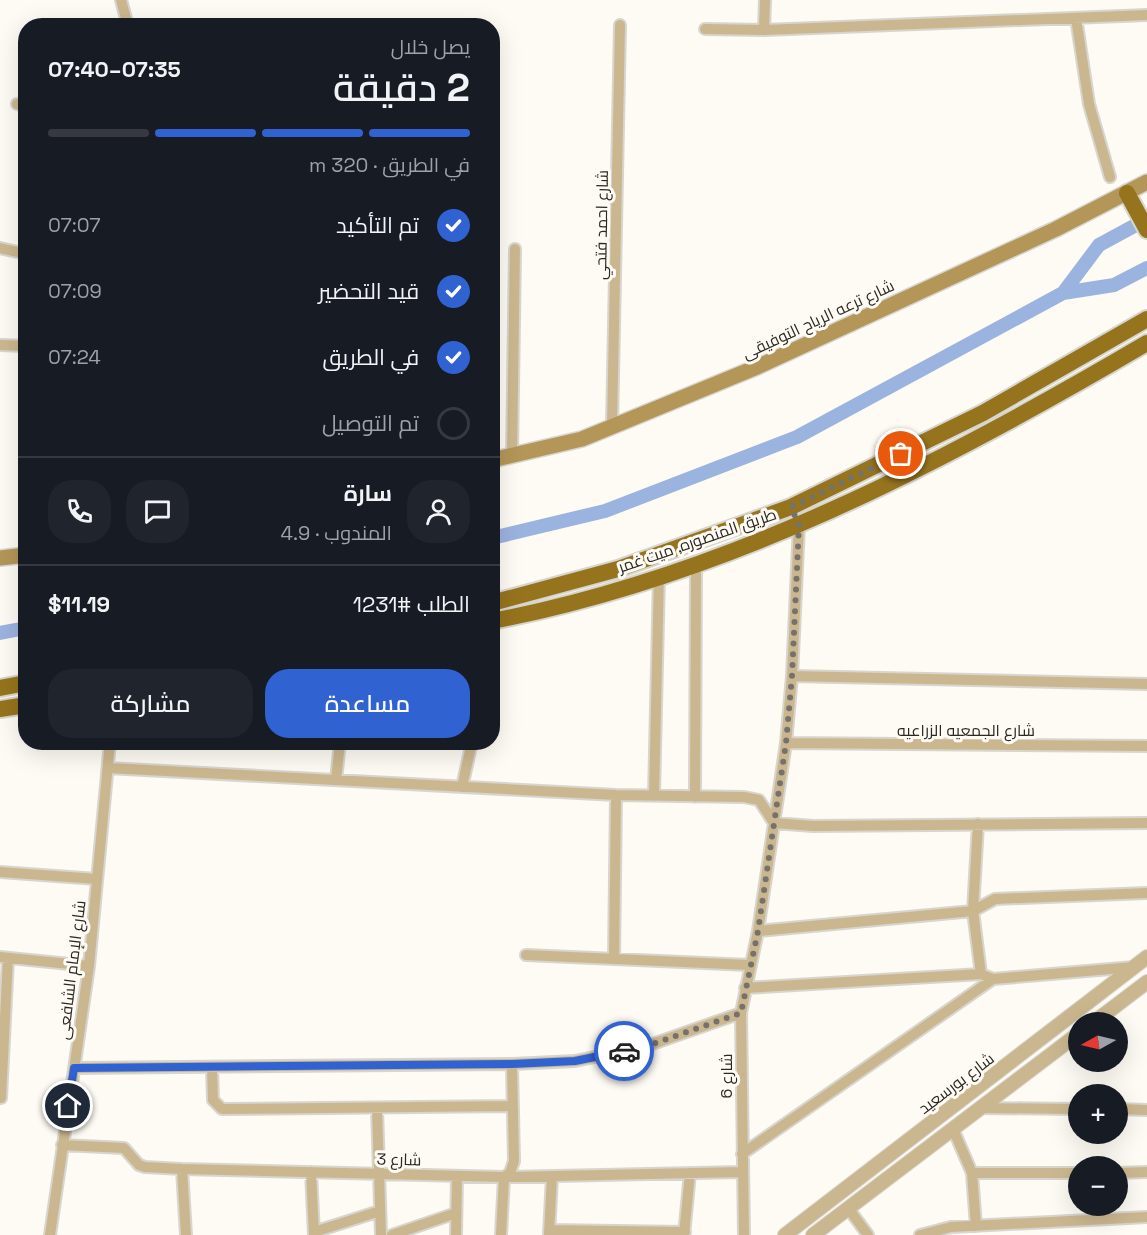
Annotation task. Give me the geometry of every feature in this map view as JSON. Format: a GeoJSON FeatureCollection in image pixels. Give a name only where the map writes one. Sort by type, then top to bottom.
{"type":"FeatureCollection","features":[{"type":"Feature","properties":{"kind":"highway"},"geometry":{"type":"LineString","coordinates":[[1127,193],[1147,230]]}},
{"type":"Feature","properties":{"kind":"highway","name":"طريق المنصوره, ميت غمر"},"geometry":{"type":"LineString","coordinates":[[500,601],[618,569],[791,507],[983,412],[1147,319]]}},
{"type":"Feature","properties":{"kind":"highway","name":"طريق المنصوره, ميت غمر"},"geometry":{"type":"LineString","coordinates":[[500,619],[564,605],[696,564],[799,525],[990,433],[1146,347]]}},
{"type":"Feature","properties":{"kind":"highway"},"geometry":{"type":"LineString","coordinates":[[791,507],[799,525]]}},
{"type":"Feature","properties":{"kind":"highway"},"geometry":{"type":"LineString","coordinates":[[0,688],[18,685]]}},
{"type":"Feature","properties":{"kind":"highway"},"geometry":{"type":"LineString","coordinates":[[0,709],[18,706]]}},
{"type":"Feature","properties":{"kind":"main road","name":"شارع ترعه الرياح التوفيقى"},"geometry":{"type":"LineString","coordinates":[[500,458],[582,439],[757,367],[1056,229],[1147,182]]}},
{"type":"Feature","properties":{"kind":"main road"},"geometry":{"type":"LineString","coordinates":[[0,558],[18,556]]}},
{"type":"Feature","properties":{"kind":"street"},"geometry":{"type":"LineString","coordinates":[[122,0],[126,18]]}},
{"type":"Feature","properties":{"kind":"street"},"geometry":{"type":"LineString","coordinates":[[764,30],[765,0]]}},
{"type":"Feature","properties":{"kind":"street"},"geometry":{"type":"LineString","coordinates":[[705,29],[764,30],[1147,15]]}},
{"type":"Feature","properties":{"kind":"street"},"geometry":{"type":"LineString","coordinates":[[1076,18],[1089,104],[1110,177]]}},
{"type":"Feature","properties":{"kind":"street","name":"شارع احمد فتحي"},"geometry":{"type":"LineString","coordinates":[[612,426],[620,25]]}},
{"type":"Feature","properties":{"kind":"street"},"geometry":{"type":"LineString","coordinates":[[0,248],[18,252]]}},
{"type":"Feature","properties":{"kind":"street"},"geometry":{"type":"LineString","coordinates":[[512,456],[514,249]]}},
{"type":"Feature","properties":{"kind":"street"},"geometry":{"type":"LineString","coordinates":[[0,345],[18,346]]}},
{"type":"Feature","properties":{"kind":"street","name":"شارع 6"},"geometry":{"type":"LineString","coordinates":[[744,1235],[741,1013],[749,965],[758,931],[786,743],[792,676],[799,525]]}},
{"type":"Feature","properties":{"kind":"street"},"geometry":{"type":"LineString","coordinates":[[695,797],[696,564]]}},
{"type":"Feature","properties":{"kind":"street"},"geometry":{"type":"LineString","coordinates":[[654,796],[659,575]]}},
{"type":"Feature","properties":{"kind":"street"},"geometry":{"type":"LineString","coordinates":[[792,676],[1147,684]]}},
{"type":"Feature","properties":{"kind":"street","name":"شارع الجمعيه الزراعيه"},"geometry":{"type":"LineString","coordinates":[[786,743],[1147,746]]}},
{"type":"Feature","properties":{"kind":"street","name":"شارع الإمام الشافعى"},"geometry":{"type":"LineString","coordinates":[[50,1235],[88,966],[109,750]]}},
{"type":"Feature","properties":{"kind":"street"},"geometry":{"type":"LineString","coordinates":[[336,780],[339,750]]}},
{"type":"Feature","properties":{"kind":"street"},"geometry":{"type":"LineString","coordinates":[[462,786],[470,750]]}},
{"type":"Feature","properties":{"kind":"street"},"geometry":{"type":"LineString","coordinates":[[108,768],[616,795],[759,800],[774,823],[813,826],[1147,823]]}},
{"type":"Feature","properties":{"kind":"street"},"geometry":{"type":"LineString","coordinates":[[614,959],[616,795]]}},
{"type":"Feature","properties":{"kind":"street"},"geometry":{"type":"LineString","coordinates":[[978,824],[973,912],[981,974]]}},
{"type":"Feature","properties":{"kind":"street"},"geometry":{"type":"LineString","coordinates":[[0,872],[97,879]]}},
{"type":"Feature","properties":{"kind":"street"},"geometry":{"type":"LineString","coordinates":[[758,931],[973,912],[995,899],[1147,893]]}},
{"type":"Feature","properties":{"kind":"street"},"geometry":{"type":"LineString","coordinates":[[526,955],[749,965]]}},
{"type":"Feature","properties":{"kind":"street"},"geometry":{"type":"LineString","coordinates":[[1,1098],[4,957],[88,966]]}},
{"type":"Feature","properties":{"kind":"street","name":"شارع بورسعيد"},"geometry":{"type":"LineString","coordinates":[[784,1235],[1147,957]]}},
{"type":"Feature","properties":{"kind":"street"},"geometry":{"type":"LineString","coordinates":[[745,988],[981,974],[993,979],[1134,967]]}},
{"type":"Feature","properties":{"kind":"street"},"geometry":{"type":"LineString","coordinates":[[742,1154],[993,979]]}},
{"type":"Feature","properties":{"kind":"street"},"geometry":{"type":"LineString","coordinates":[[1117,981],[1129,996]]}},
{"type":"Feature","properties":{"kind":"street"},"geometry":{"type":"LineString","coordinates":[[1108,1012],[1147,982]]}},
{"type":"Feature","properties":{"kind":"street"},"geometry":{"type":"LineString","coordinates":[[74,1068],[512,1064],[575,1061],[644,1047],[741,1013]]}},
{"type":"Feature","properties":{"kind":"street"},"geometry":{"type":"LineString","coordinates":[[813,1235],[1068,1042]]}},
{"type":"Feature","properties":{"kind":"street"},"geometry":{"type":"LineString","coordinates":[[501,1235],[504,1177],[510,1173],[514,1161],[512,1064]]}},
{"type":"Feature","properties":{"kind":"street"},"geometry":{"type":"LineString","coordinates":[[212,1067],[213,1100],[222,1109],[513,1106]]}},
{"type":"Feature","properties":{"kind":"street"},"geometry":{"type":"LineString","coordinates":[[377,1108],[381,1235]]}},
{"type":"Feature","properties":{"kind":"street"},"geometry":{"type":"LineString","coordinates":[[981,1108],[1068,1109]]}},
{"type":"Feature","properties":{"kind":"street"},"geometry":{"type":"LineString","coordinates":[[1128,1109],[1147,1110]]}},
{"type":"Feature","properties":{"kind":"street"},"geometry":{"type":"LineString","coordinates":[[953,1129],[972,1173],[976,1226]]}},
{"type":"Feature","properties":{"kind":"street","name":"شارع 3"},"geometry":{"type":"LineString","coordinates":[[62,1145],[124,1148],[139,1165],[182,1169],[504,1177],[742,1172]]}},
{"type":"Feature","properties":{"kind":"street"},"geometry":{"type":"LineString","coordinates":[[182,1169],[186,1235]]}},
{"type":"Feature","properties":{"kind":"street"},"geometry":{"type":"LineString","coordinates":[[311,1172],[314,1234],[380,1211]]}},
{"type":"Feature","properties":{"kind":"street"},"geometry":{"type":"LineString","coordinates":[[1128,1173],[1147,1172]]}},
{"type":"Feature","properties":{"kind":"street"},"geometry":{"type":"LineString","coordinates":[[552,1176],[549,1233],[684,1233],[690,1173]]}},
{"type":"Feature","properties":{"kind":"street"},"geometry":{"type":"LineString","coordinates":[[972,1173],[1068,1173]]}},
{"type":"Feature","properties":{"kind":"street"},"geometry":{"type":"LineString","coordinates":[[456,1235],[458,1176]]}},
{"type":"Feature","properties":{"kind":"street"},"geometry":{"type":"LineString","coordinates":[[848,1208],[868,1235]]}},
{"type":"Feature","properties":{"kind":"street"},"geometry":{"type":"LineString","coordinates":[[392,1235],[456,1213]]}},
{"type":"Feature","properties":{"kind":"street"},"geometry":{"type":"LineString","coordinates":[[920,1235],[951,1227],[1147,1217]]}},
{"type":"Feature","properties":{"kind":"waterway"},"geometry":{"type":"LineString","coordinates":[[1063,293],[1099,245],[1147,219]]}},
{"type":"Feature","properties":{"kind":"waterway"},"geometry":{"type":"LineString","coordinates":[[500,536],[605,511],[797,437],[1063,293],[1114,285],[1147,268]]}},
{"type":"Feature","properties":{"kind":"waterway"},"geometry":{"type":"LineString","coordinates":[[0,633],[18,630]]}},
{"type":"Feature","properties":{"kind":"way so far"},"geometry":{"type":"LineString","coordinates":[[624,1051],[644,1047],[741,1013],[749,965],[758,931],[788,721],[799,525],[791,507],[901,454]]}},
{"type":"Feature","properties":{"kind":"route"},"geometry":{"type":"LineString","coordinates":[[68,1106],[74,1068],[512,1064],[575,1061],[624,1051]]}}]}
